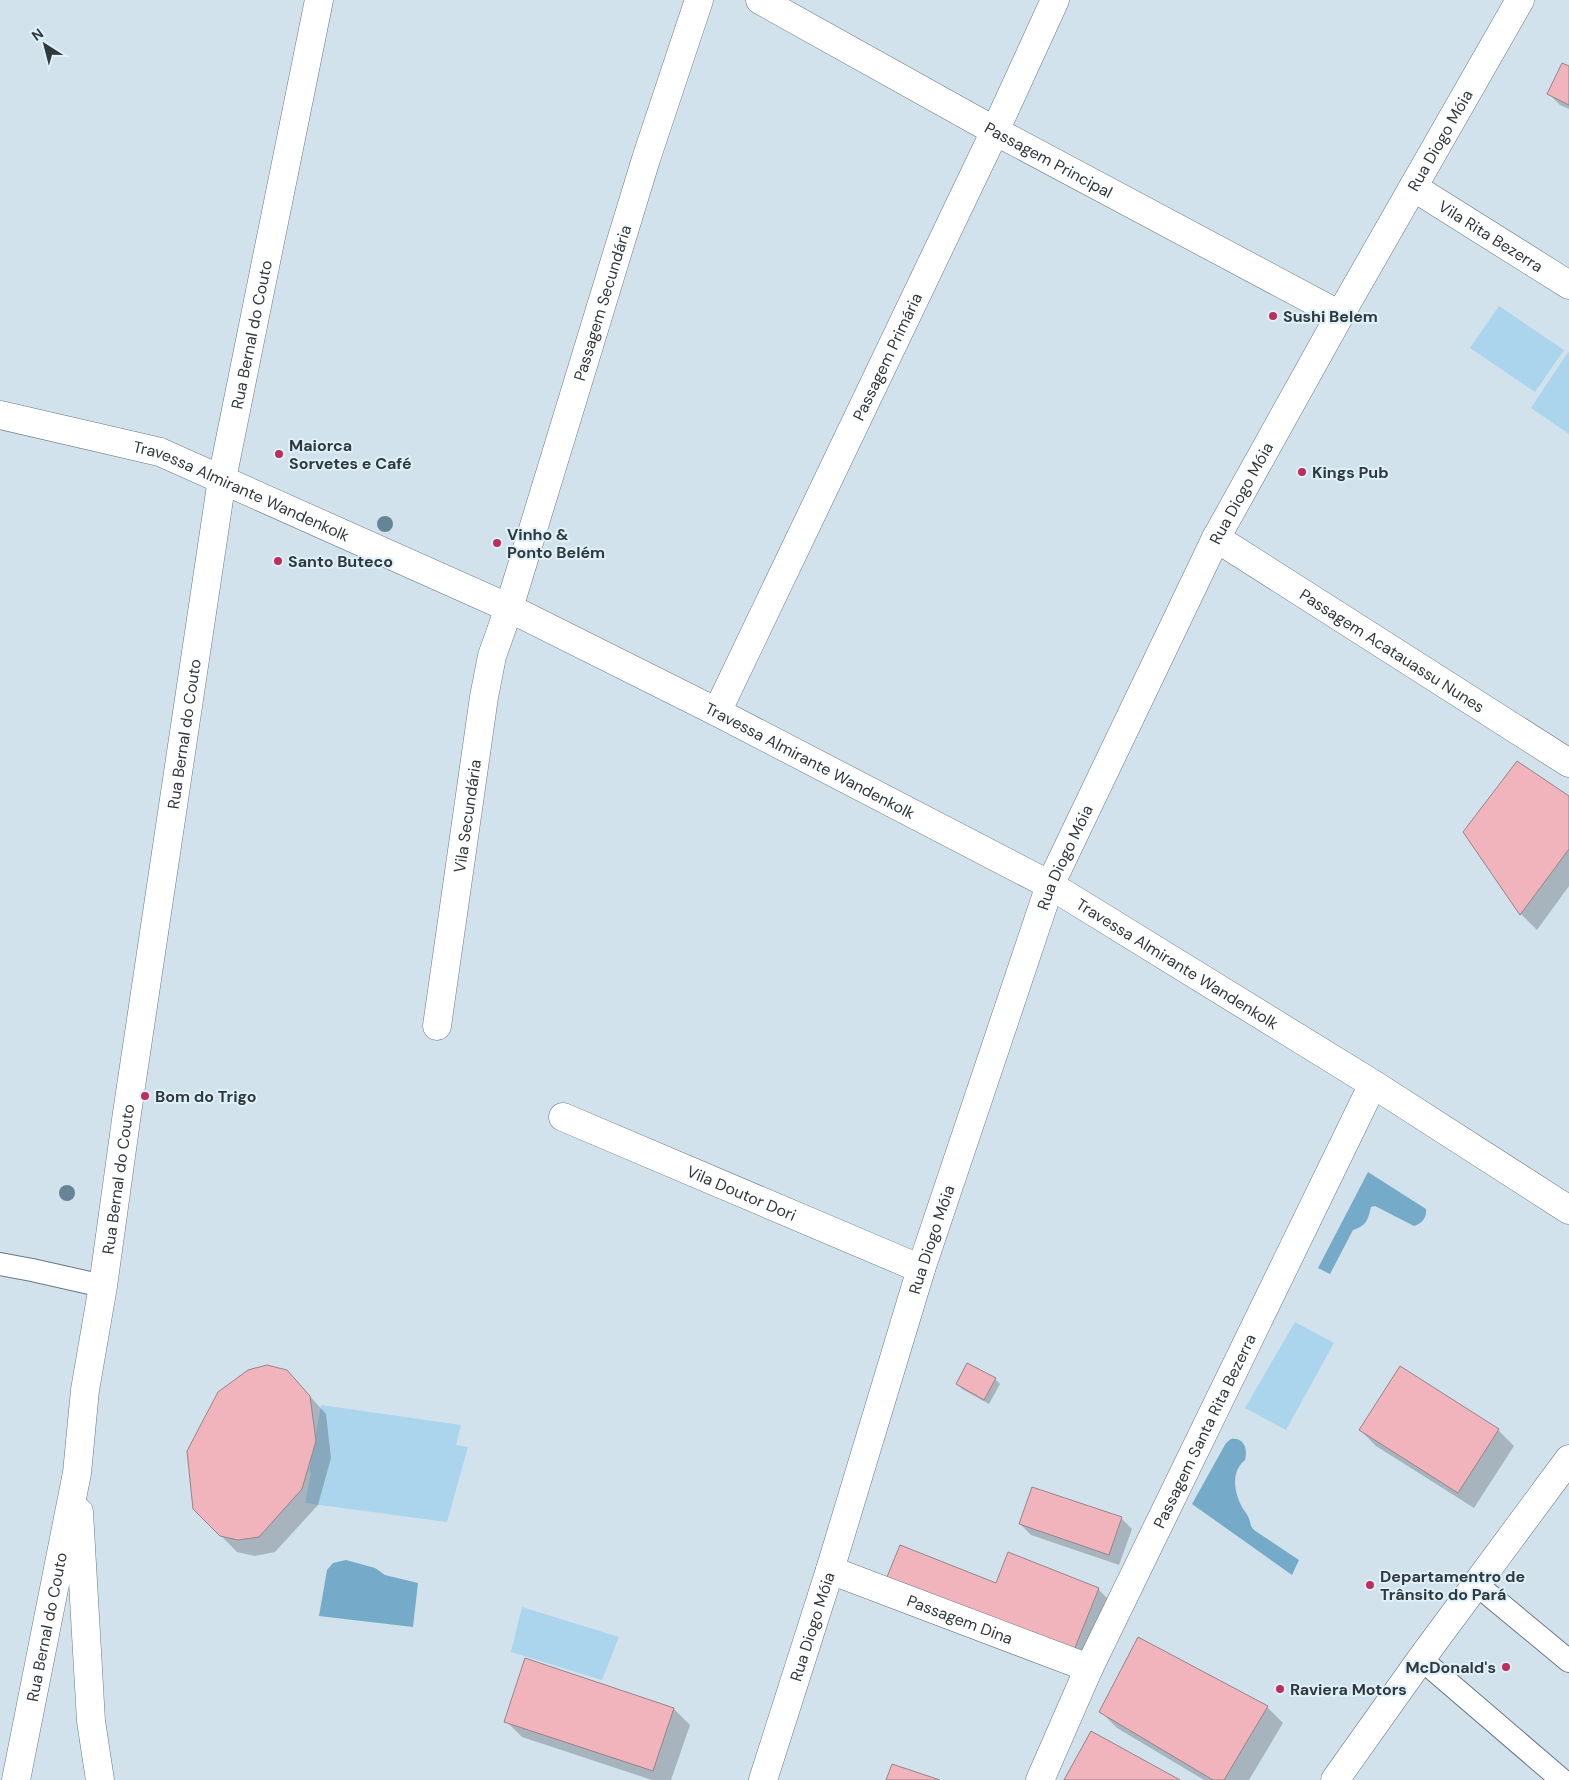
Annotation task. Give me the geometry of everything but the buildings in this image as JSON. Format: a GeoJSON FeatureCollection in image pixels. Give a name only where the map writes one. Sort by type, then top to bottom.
{"type":"FeatureCollection","features":[{"type":"Feature","properties":{"kind":"street","name":"Rua Bernal do Couto"},"geometry":{"type":"LineString","coordinates":[[16,1780],[77,1473],[85,1390],[103,1286],[131,1084],[222,479],[319,0]]}},
{"type":"Feature","properties":{"kind":"street","name":"Passagem Secundária"},"geometry":{"type":"LineString","coordinates":[[509,608],[646,159],[699,0]]}},
{"type":"Feature","properties":{"kind":"street","name":"Passagem Principal"},"geometry":{"type":"LineString","coordinates":[[760,0],[994,131],[1340,315]]}},
{"type":"Feature","properties":{"kind":"street","name":"Passagem Primária"},"geometry":{"type":"LineString","coordinates":[[717,712],[1055,0]]}},
{"type":"Feature","properties":{"kind":"street","name":"Rua Diogo Móia"},"geometry":{"type":"LineString","coordinates":[[763,1780],[830,1570],[921,1269],[1050,885],[1216,538],[1340,315],[1520,0]]}},
{"type":"Feature","properties":{"kind":"street","name":"Vila Rita Bezerra"},"geometry":{"type":"LineString","coordinates":[[1413,187],[1569,285]]}},
{"type":"Feature","properties":{"kind":"street","name":"Travessa Almirante Wandenkolk"},"geometry":{"type":"LineString","coordinates":[[0,415],[160,452],[509,608],[717,712],[1050,885],[1373,1084],[1569,1210]]}},
{"type":"Feature","properties":{"kind":"street","name":"Passagem Acatauassu Nunes"},"geometry":{"type":"LineString","coordinates":[[1216,538],[1569,763]]}},
{"type":"Feature","properties":{"kind":"street","name":"Vila Secundária"},"geometry":{"type":"LineString","coordinates":[[437,1026],[484,697],[492,656],[509,608]]}},
{"type":"Feature","properties":{"kind":"street","name":"Passagem Santa Rita Bezerra"},"geometry":{"type":"LineString","coordinates":[[1040,1780],[1089,1668],[1373,1084]]}},
{"type":"Feature","properties":{"kind":"street","name":"Vila Doutor Dori"},"geometry":{"type":"LineString","coordinates":[[563,1117],[921,1269]]}},
{"type":"Feature","properties":{"kind":"street"},"geometry":{"type":"LineString","coordinates":[[1336,1780],[1421,1659],[1569,1459]]}},
{"type":"Feature","properties":{"kind":"street","name":"Rua Bernal do Couto"},"geometry":{"type":"LineString","coordinates":[[77,1473],[91,1721],[100,1780]]}},
{"type":"Feature","properties":{"kind":"street","name":"Passagem Dina"},"geometry":{"type":"LineString","coordinates":[[830,1570],[1089,1668]]}},
{"type":"Feature","properties":{"kind":"lane"},"geometry":{"type":"LineString","coordinates":[[0,1264],[103,1286]]}},
{"type":"Feature","properties":{"kind":"lane"},"geometry":{"type":"LineString","coordinates":[[1476,1584],[1569,1661]]}},
{"type":"Feature","properties":{"kind":"lane"},"geometry":{"type":"LineString","coordinates":[[1421,1659],[1562,1780]]}},
{"type":"Feature","properties":{"kind":"shaded area"},"geometry":{"type":"Polygon","coordinates":[[[1499,306],[1564,350],[1535,392],[1470,348],[1499,306]]]}},
{"type":"Feature","properties":{"kind":"shaded area"},"geometry":{"type":"Polygon","coordinates":[[[1569,353],[1569,434],[1531,408],[1569,353]]]}},
{"type":"Feature","properties":{"kind":"shaded area"},"geometry":{"type":"Polygon","coordinates":[[[1368,1172],[1426,1209],[1425,1218],[1414,1226],[1375,1206],[1371,1207],[1366,1222],[1361,1227],[1353,1230],[1330,1274],[1318,1268],[1368,1172]]]}},
{"type":"Feature","properties":{"kind":"shaded area"},"geometry":{"type":"Polygon","coordinates":[[[1295,1322],[1334,1343],[1286,1430],[1245,1408],[1295,1322]]]}},
{"type":"Feature","properties":{"kind":"shaded area"},"geometry":{"type":"Polygon","coordinates":[[[321,1405],[461,1425],[456,1445],[468,1447],[447,1522],[305,1503],[321,1405]]]}},
{"type":"Feature","properties":{"kind":"shaded area"},"geometry":{"type":"Polygon","coordinates":[[[1231,1439],[1242,1442],[1246,1452],[1245,1460],[1237,1470],[1235,1481],[1235,1488],[1241,1505],[1248,1515],[1254,1530],[1299,1560],[1292,1575],[1192,1504],[1226,1443],[1231,1439]]]}},
{"type":"Feature","properties":{"kind":"shaded area"},"geometry":{"type":"Polygon","coordinates":[[[346,1560],[375,1568],[385,1575],[418,1583],[413,1627],[319,1616],[327,1570],[333,1563],[346,1560]]]}},
{"type":"Feature","properties":{"kind":"shaded area"},"geometry":{"type":"Polygon","coordinates":[[[522,1607],[619,1637],[602,1680],[511,1652],[522,1607]]]}},
{"type":"Feature","properties":{"kind":"place","name":"Sushi Belem"},"geometry":{"type":"Point","coordinates":[1273,316]}},
{"type":"Feature","properties":{"kind":"place","name":"Maiorca Sorvetes e Café"},"geometry":{"type":"Point","coordinates":[279,454]}},
{"type":"Feature","properties":{"kind":"place","name":"Kings Pub"},"geometry":{"type":"Point","coordinates":[1302,472]}},
{"type":"Feature","properties":{"kind":"place","name":"Vinho & Ponto Belém"},"geometry":{"type":"Point","coordinates":[497,543]}},
{"type":"Feature","properties":{"kind":"place","name":"Santo Buteco"},"geometry":{"type":"Point","coordinates":[278,561]}},
{"type":"Feature","properties":{"kind":"place","name":"Bom do Trigo"},"geometry":{"type":"Point","coordinates":[145,1096]}},
{"type":"Feature","properties":{"kind":"place","name":"Departamentro de Trânsito do Pará"},"geometry":{"type":"Point","coordinates":[1370,1585]}},
{"type":"Feature","properties":{"kind":"place","name":"McDonald's"},"geometry":{"type":"Point","coordinates":[1506,1667]}},
{"type":"Feature","properties":{"kind":"place","name":"Raviera Motors"},"geometry":{"type":"Point","coordinates":[1280,1689]}}]}
